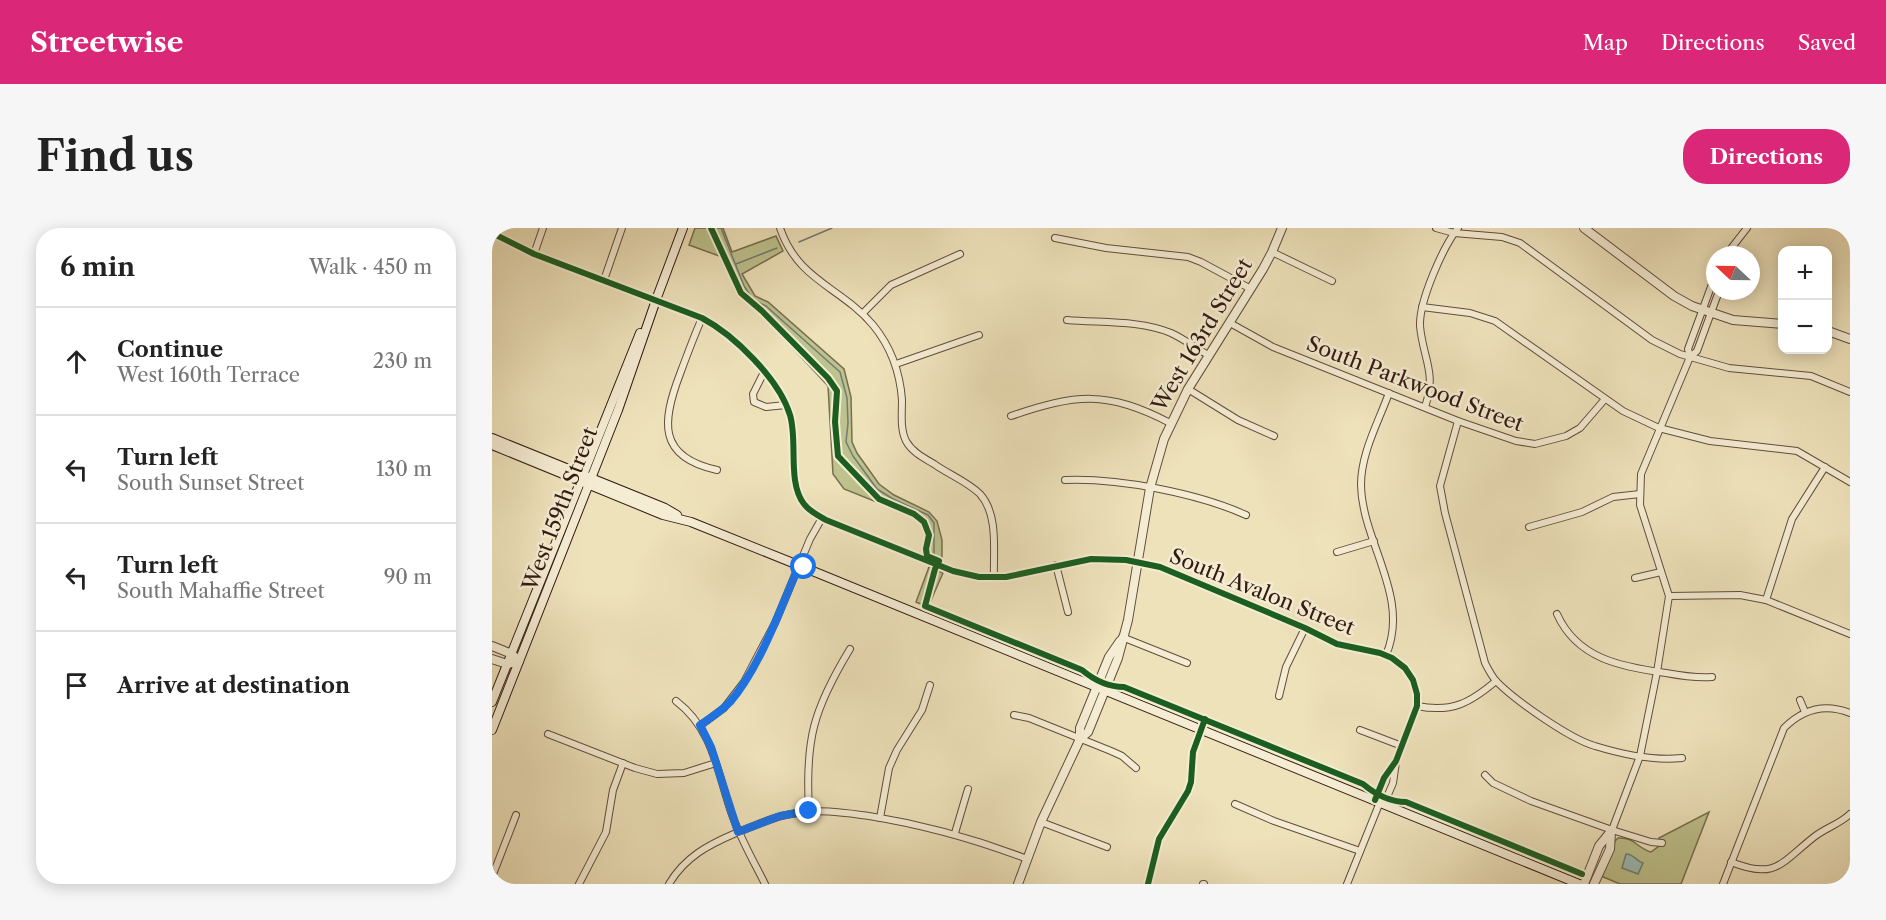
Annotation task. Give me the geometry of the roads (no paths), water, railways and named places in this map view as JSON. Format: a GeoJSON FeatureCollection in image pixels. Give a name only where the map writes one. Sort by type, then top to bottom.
{"type":"FeatureCollection","features":[{"type":"Feature","properties":{"kind":"main road","name":"West 159th Street"},"geometry":{"type":"LineString","coordinates":[[492,702],[586,479],[618,410],[683,228]]}},
{"type":"Feature","properties":{"kind":"main road"},"geometry":{"type":"LineString","coordinates":[[492,438],[586,479]]}},
{"type":"Feature","properties":{"kind":"main road"},"geometry":{"type":"LineString","coordinates":[[492,445],[665,508],[691,522],[1579,884]]}},
{"type":"Feature","properties":{"kind":"main road","name":"West 159th Street"},"geometry":{"type":"LineString","coordinates":[[492,730],[586,479]]}},
{"type":"Feature","properties":{"kind":"street"},"geometry":{"type":"LineString","coordinates":[[534,254],[543,228]]}},
{"type":"Feature","properties":{"kind":"street"},"geometry":{"type":"LineString","coordinates":[[604,280],[622,228]]}},
{"type":"Feature","properties":{"kind":"street"},"geometry":{"type":"LineString","coordinates":[[780,228],[801,266],[863,313],[881,336],[896,364],[901,393],[903,431],[907,442],[918,454],[976,491],[989,510],[992,525],[994,578]]}},
{"type":"Feature","properties":{"kind":"street","name":"West 163rd Street"},"geometry":{"type":"LineString","coordinates":[[1018,884],[1041,822],[1080,739],[1088,732],[1101,689],[1118,658],[1132,602],[1150,488],[1170,423],[1188,389],[1272,252],[1282,228]]}},
{"type":"Feature","properties":{"kind":"street"},"geometry":{"type":"LineString","coordinates":[[1436,228],[1502,237],[1520,243],[1652,340],[1690,357],[1729,368],[1811,376],[1850,392]]}},
{"type":"Feature","properties":{"kind":"street"},"geometry":{"type":"LineString","coordinates":[[1584,228],[1674,296],[1692,306],[1733,320],[1778,324]]}},
{"type":"Feature","properties":{"kind":"street"},"geometry":{"type":"LineString","coordinates":[[1733,246],[1747,228]]}},
{"type":"Feature","properties":{"kind":"street"},"geometry":{"type":"LineString","coordinates":[[1425,407],[1431,384],[1420,328],[1422,307],[1448,241],[1456,230]]}},
{"type":"Feature","properties":{"kind":"street","name":"South Avalon Street"},"geometry":{"type":"LineString","coordinates":[[492,233],[534,254],[702,318],[729,335],[772,381],[786,405],[794,436],[797,491],[803,503],[822,518],[953,571],[980,578],[994,578],[1099,558],[1138,562],[1169,570],[1337,644],[1386,655]]}},
{"type":"Feature","properties":{"kind":"street"},"geometry":{"type":"LineString","coordinates":[[1055,238],[1106,248],[1188,257],[1251,288]]}},
{"type":"Feature","properties":{"kind":"street"},"geometry":{"type":"LineString","coordinates":[[1272,252],[1332,281]]}},
{"type":"Feature","properties":{"kind":"street"},"geometry":{"type":"LineString","coordinates":[[863,313],[891,285],[960,254]]}},
{"type":"Feature","properties":{"kind":"street"},"geometry":{"type":"LineString","coordinates":[[1690,357],[1688,349],[1706,300]]}},
{"type":"Feature","properties":{"kind":"street"},"geometry":{"type":"LineString","coordinates":[[1584,884],[1599,846],[1611,830],[1640,756],[1669,596],[1640,504],[1641,474],[1690,357],[1697,351],[1716,300]]}},
{"type":"Feature","properties":{"kind":"street"},"geometry":{"type":"LineString","coordinates":[[1422,307],[1470,313],[1495,321],[1623,411],[1659,428],[1710,441],[1797,451],[1850,482]]}},
{"type":"Feature","properties":{"kind":"street"},"geometry":{"type":"LineString","coordinates":[[702,318],[668,407],[667,428],[673,443],[684,456],[717,470]]}},
{"type":"Feature","properties":{"kind":"street"},"geometry":{"type":"LineString","coordinates":[[1068,320],[1162,330],[1184,340],[1208,356]]}},
{"type":"Feature","properties":{"kind":"street","name":"South Parkwood Street"},"geometry":{"type":"LineString","coordinates":[[1230,323],[1272,347],[1458,421],[1516,441],[1535,444],[1566,436],[1580,428],[1605,399]]}},
{"type":"Feature","properties":{"kind":"street"},"geometry":{"type":"LineString","coordinates":[[1832,333],[1850,339]]}},
{"type":"Feature","properties":{"kind":"street"},"geometry":{"type":"LineString","coordinates":[[896,364],[979,335]]}},
{"type":"Feature","properties":{"kind":"street"},"geometry":{"type":"LineString","coordinates":[[764,372],[753,394],[754,402],[766,407],[786,405]]}},
{"type":"Feature","properties":{"kind":"street"},"geometry":{"type":"LineString","coordinates":[[1188,389],[1238,420],[1274,436]]}},
{"type":"Feature","properties":{"kind":"street"},"geometry":{"type":"LineString","coordinates":[[1347,884],[1380,802],[1384,778],[1396,761],[1418,706],[1413,680],[1399,662],[1386,655],[1391,640],[1393,621],[1388,585],[1364,508],[1363,460],[1389,393]]}},
{"type":"Feature","properties":{"kind":"street"},"geometry":{"type":"LineString","coordinates":[[1011,416],[1058,401],[1094,398],[1124,403],[1170,423]]}},
{"type":"Feature","properties":{"kind":"street"},"geometry":{"type":"LineString","coordinates":[[1458,421],[1440,486],[1445,513],[1485,663],[1496,681],[1536,712],[1584,742],[1640,756],[1682,758]]}},
{"type":"Feature","properties":{"kind":"street"},"geometry":{"type":"LineString","coordinates":[[1766,600],[1792,519],[1825,467]]}},
{"type":"Feature","properties":{"kind":"street"},"geometry":{"type":"LineString","coordinates":[[1065,480],[1098,480],[1150,488],[1210,501],[1246,515]]}},
{"type":"Feature","properties":{"kind":"street"},"geometry":{"type":"LineString","coordinates":[[1529,527],[1582,512],[1613,496],[1640,494]]}},
{"type":"Feature","properties":{"kind":"street"},"geometry":{"type":"LineString","coordinates":[[700,725],[724,708],[744,682],[775,622],[810,539],[822,518]]}},
{"type":"Feature","properties":{"kind":"street"},"geometry":{"type":"LineString","coordinates":[[1337,552],[1374,541]]}},
{"type":"Feature","properties":{"kind":"street"},"geometry":{"type":"LineString","coordinates":[[1056,565],[1068,612]]}},
{"type":"Feature","properties":{"kind":"street"},"geometry":{"type":"LineString","coordinates":[[1635,578],[1661,572]]}},
{"type":"Feature","properties":{"kind":"street"},"geometry":{"type":"LineString","coordinates":[[1669,596],[1740,595],[1766,600],[1850,634]]}},
{"type":"Feature","properties":{"kind":"street"},"geometry":{"type":"LineString","coordinates":[[1557,614],[1563,629],[1577,643],[1595,655],[1616,664],[1699,678],[1712,677]]}},
{"type":"Feature","properties":{"kind":"street"},"geometry":{"type":"LineString","coordinates":[[1279,696],[1286,667],[1305,628]]}},
{"type":"Feature","properties":{"kind":"street"},"geometry":{"type":"LineString","coordinates":[[1122,637],[1187,663]]}},
{"type":"Feature","properties":{"kind":"street"},"geometry":{"type":"LineString","coordinates":[[492,646],[512,654],[519,661]]}},
{"type":"Feature","properties":{"kind":"street"},"geometry":{"type":"LineString","coordinates":[[809,811],[808,761],[812,729],[829,684],[850,649]]}},
{"type":"Feature","properties":{"kind":"street"},"geometry":{"type":"LineString","coordinates":[[492,659],[507,664],[519,661]]}},
{"type":"Feature","properties":{"kind":"street"},"geometry":{"type":"LineString","coordinates":[[1418,706],[1440,708],[1461,705],[1472,700],[1496,681]]}},
{"type":"Feature","properties":{"kind":"street"},"geometry":{"type":"LineString","coordinates":[[880,818],[889,768],[897,750],[922,710],[930,686]]}},
{"type":"Feature","properties":{"kind":"street"},"geometry":{"type":"LineString","coordinates":[[1800,700],[1805,712]]}},
{"type":"Feature","properties":{"kind":"street"},"geometry":{"type":"LineString","coordinates":[[676,701],[700,725],[711,747],[738,832],[765,884]]}},
{"type":"Feature","properties":{"kind":"street"},"geometry":{"type":"LineString","coordinates":[[1723,884],[1781,734],[1790,722],[1805,712],[1830,707],[1850,713]]}},
{"type":"Feature","properties":{"kind":"street"},"geometry":{"type":"LineString","coordinates":[[1014,715],[1029,718],[1122,756],[1136,768]]}},
{"type":"Feature","properties":{"kind":"street"},"geometry":{"type":"LineString","coordinates":[[1360,730],[1402,746]]}},
{"type":"Feature","properties":{"kind":"street"},"geometry":{"type":"LineString","coordinates":[[549,734],[647,772],[666,774],[684,772],[716,763]]}},
{"type":"Feature","properties":{"kind":"street"},"geometry":{"type":"LineString","coordinates":[[579,884],[606,832],[613,790],[623,763]]}},
{"type":"Feature","properties":{"kind":"street"},"geometry":{"type":"LineString","coordinates":[[1485,775],[1493,783],[1532,801],[1651,843],[1662,843]]}},
{"type":"Feature","properties":{"kind":"street"},"geometry":{"type":"LineString","coordinates":[[955,833],[968,789]]}},
{"type":"Feature","properties":{"kind":"street"},"geometry":{"type":"LineString","coordinates":[[1235,804],[1274,821],[1360,851]]}},
{"type":"Feature","properties":{"kind":"street"},"geometry":{"type":"LineString","coordinates":[[669,884],[680,867],[692,856],[714,843],[780,816],[809,811],[836,812],[916,824],[955,833],[1028,859]]}},
{"type":"Feature","properties":{"kind":"street"},"geometry":{"type":"LineString","coordinates":[[1731,862],[1758,870],[1777,867],[1813,838],[1850,814]]}},
{"type":"Feature","properties":{"kind":"street"},"geometry":{"type":"LineString","coordinates":[[492,876],[516,815]]}},
{"type":"Feature","properties":{"kind":"street"},"geometry":{"type":"LineString","coordinates":[[1041,822],[1107,847]]}},
{"type":"Feature","properties":{"kind":"street"},"geometry":{"type":"LineString","coordinates":[[1594,884],[1610,849],[1611,830]]}},
{"type":"Feature","properties":{"kind":"water"},"geometry":{"type":"Polygon","coordinates":[[[1626,854],[1643,863],[1638,874],[1622,868],[1626,854]]]}},
{"type":"Feature","properties":{"kind":"waterway"},"geometry":{"type":"LineString","coordinates":[[721,228],[744,286],[753,300],[766,306],[840,372],[847,398],[846,442],[853,456],[877,489],[928,515],[934,523],[934,554]]}},
{"type":"Feature","properties":{"kind":"waterway"},"geometry":{"type":"LineString","coordinates":[[799,242],[832,228]]}},
{"type":"Feature","properties":{"kind":"waterway"},"geometry":{"type":"LineString","coordinates":[[736,264],[777,248]]}}]}
